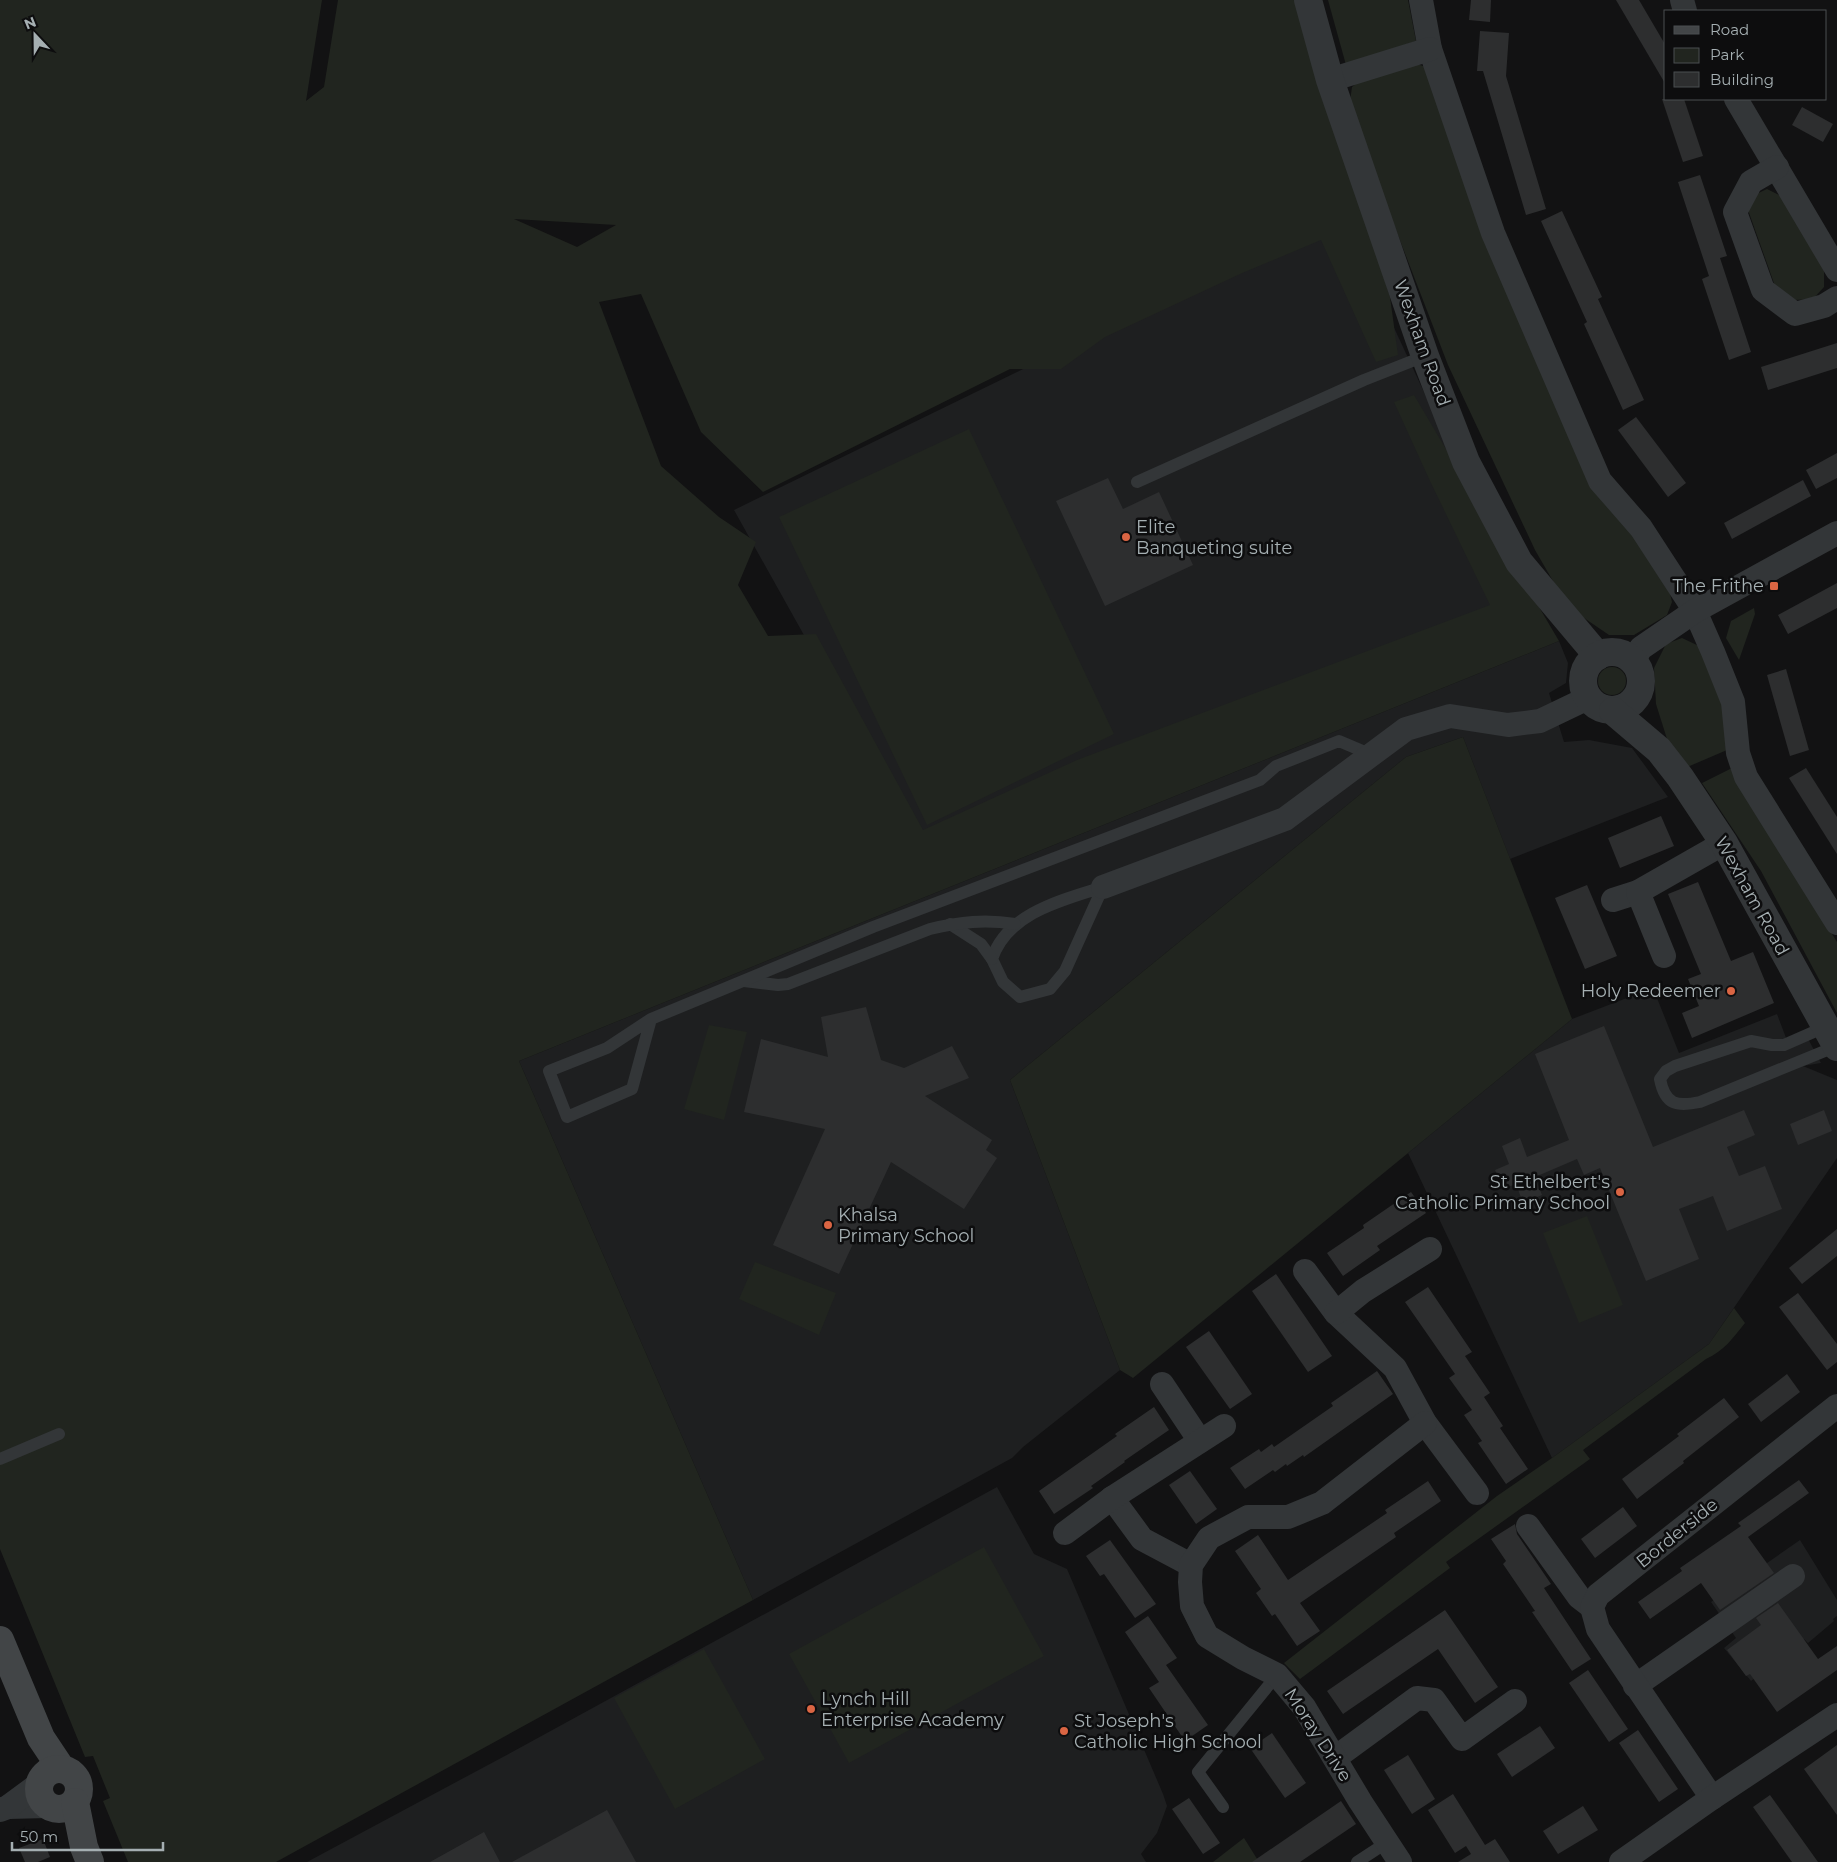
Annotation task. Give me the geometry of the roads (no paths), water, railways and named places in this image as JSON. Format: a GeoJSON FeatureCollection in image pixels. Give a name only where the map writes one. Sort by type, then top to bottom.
{"type":"FeatureCollection","features":[{"type":"Feature","properties":{"kind":"main road"},"geometry":{"type":"LineString","coordinates":[[0,1640],[41,1738],[54,1791],[87,1854]]}},
{"type":"Feature","properties":{"kind":"street","name":"Wexham Road"},"geometry":{"type":"LineString","coordinates":[[1308,0],[1330,80],[1425,356],[1466,462],[1519,562],[1598,656]]}},
{"type":"Feature","properties":{"kind":"street"},"geometry":{"type":"LineString","coordinates":[[1421,0],[1430,49],[1493,233],[1600,481],[1641,528],[1695,611],[1733,702],[1738,753],[1746,777],[1837,923]]}},
{"type":"Feature","properties":{"kind":"street"},"geometry":{"type":"LineString","coordinates":[[1330,80],[1430,49]]}},
{"type":"Feature","properties":{"kind":"street"},"geometry":{"type":"LineString","coordinates":[[1737,100],[1777,166],[1830,246],[1837,270]]}},
{"type":"Feature","properties":{"kind":"street"},"geometry":{"type":"LineString","coordinates":[[1777,166],[1751,182],[1735,212],[1763,290],[1795,314],[1824,306],[1837,298]]}},
{"type":"Feature","properties":{"kind":"street"},"geometry":{"type":"LineString","coordinates":[[1633,660],[1641,648],[1695,611],[1837,533]]}},
{"type":"Feature","properties":{"kind":"street"},"geometry":{"type":"LineString","coordinates":[[1607,652],[1616,652],[1633,660],[1639,668],[1641,687],[1638,696],[1623,709],[1604,710],[1595,705],[1588,698],[1584,690],[1582,680],[1585,670],[1590,662],[1598,656],[1607,652]]}},
{"type":"Feature","properties":{"kind":"street","name":"Wexham Road"},"geometry":{"type":"LineString","coordinates":[[1641,687],[1660,750]]}},
{"type":"Feature","properties":{"kind":"street"},"geometry":{"type":"LineString","coordinates":[[1103,887],[1285,819],[1406,728],[1450,716],[1508,724],[1540,721],[1588,698]]}},
{"type":"Feature","properties":{"kind":"street","name":"Wexham Road"},"geometry":{"type":"LineString","coordinates":[[1613,711],[1660,750],[1680,777],[1724,843],[1833,1040]]}},
{"type":"Feature","properties":{"kind":"street"},"geometry":{"type":"LineString","coordinates":[[1613,900],[1638,892],[1724,843]]}},
{"type":"Feature","properties":{"kind":"street"},"geometry":{"type":"LineString","coordinates":[[1638,892],[1664,956]]}},
{"type":"Feature","properties":{"kind":"street"},"geometry":{"type":"LineString","coordinates":[[1336,1313],[1363,1291],[1430,1249]]}},
{"type":"Feature","properties":{"kind":"street"},"geometry":{"type":"LineString","coordinates":[[1306,1271],[1336,1313],[1395,1368],[1425,1423],[1477,1493]]}},
{"type":"Feature","properties":{"kind":"street"},"geometry":{"type":"LineString","coordinates":[[1162,1384],[1200,1441]]}},
{"type":"Feature","properties":{"kind":"street","name":"Borderside"},"geometry":{"type":"LineString","coordinates":[[1592,1607],[1598,1595],[1837,1406]]}},
{"type":"Feature","properties":{"kind":"street"},"geometry":{"type":"LineString","coordinates":[[1112,1498],[1142,1539],[1191,1565],[1209,1538],[1248,1517],[1288,1517],[1322,1503],[1425,1423]]}},
{"type":"Feature","properties":{"kind":"street"},"geometry":{"type":"LineString","coordinates":[[1065,1533],[1112,1498],[1224,1426]]}},
{"type":"Feature","properties":{"kind":"street"},"geometry":{"type":"LineString","coordinates":[[1528,1526],[1578,1597],[1592,1607],[1598,1628],[1635,1686],[1712,1798]]}},
{"type":"Feature","properties":{"kind":"street","name":"Moray Drive"},"geometry":{"type":"LineString","coordinates":[[1191,1565],[1192,1606],[1207,1636],[1243,1658],[1277,1675],[1304,1707],[1386,1843],[1400,1862]]}},
{"type":"Feature","properties":{"kind":"street"},"geometry":{"type":"LineString","coordinates":[[1635,1686],[1793,1576]]}},
{"type":"Feature","properties":{"kind":"street"},"geometry":{"type":"LineString","coordinates":[[1335,1758],[1418,1698],[1434,1700],[1462,1739],[1515,1701]]}},
{"type":"Feature","properties":{"kind":"street"},"geometry":{"type":"LineString","coordinates":[[1621,1862],[1712,1798],[1837,1715]]}},
{"type":"Feature","properties":{"kind":"street"},"geometry":{"type":"LineString","coordinates":[[4,1809],[54,1791]]}},
{"type":"Feature","properties":{"kind":"lane"},"geometry":{"type":"LineString","coordinates":[[1138,482],[1364,380],[1425,356]]}},
{"type":"Feature","properties":{"kind":"lane"},"geometry":{"type":"LineString","coordinates":[[651,1019],[632,1089],[567,1116],[549,1071],[607,1048],[651,1019],[873,927],[1260,780],[1276,766],[1339,742],[1372,755]]}},
{"type":"Feature","properties":{"kind":"lane"},"geometry":{"type":"LineString","coordinates":[[992,959],[996,946],[1015,924],[1056,902],[1103,887]]}},
{"type":"Feature","properties":{"kind":"lane"},"geometry":{"type":"LineString","coordinates":[[950,924],[981,944],[992,959],[1003,982],[1020,996],[1050,989],[1065,972],[1103,887]]}},
{"type":"Feature","properties":{"kind":"lane"},"geometry":{"type":"LineString","coordinates":[[743,981],[778,985],[788,984],[930,929],[950,924],[995,920],[1015,924]]}},
{"type":"Feature","properties":{"kind":"lane"},"geometry":{"type":"LineString","coordinates":[[1751,1040],[1784,1046],[1833,1040],[1700,1102],[1683,1106],[1672,1103],[1662,1090],[1660,1079],[1666,1071],[1675,1066],[1751,1040]]}},
{"type":"Feature","properties":{"kind":"lane"},"geometry":{"type":"LineString","coordinates":[[0,1459],[59,1434]]}},
{"type":"Feature","properties":{"kind":"lane"},"geometry":{"type":"LineString","coordinates":[[1223,1807],[1198,1772],[1277,1675]]}},
{"type":"Feature","properties":{"kind":"lane"},"geometry":{"type":"LineString","coordinates":[[1358,1862],[1386,1843]]}},
{"type":"Feature","properties":{"kind":"place","name":"Elite Banqueting suite"},"geometry":{"type":"Point","coordinates":[1126,537]}},
{"type":"Feature","properties":{"kind":"place","name":"The Frithe"},"geometry":{"type":"Point","coordinates":[1774,586]}},
{"type":"Feature","properties":{"kind":"place","name":"Holy Redeemer"},"geometry":{"type":"Point","coordinates":[1731,991]}},
{"type":"Feature","properties":{"kind":"place","name":"St Ethelbert's Catholic Primary School"},"geometry":{"type":"Point","coordinates":[1620,1192]}},
{"type":"Feature","properties":{"kind":"place","name":"Khalsa Primary School"},"geometry":{"type":"Point","coordinates":[828,1225]}},
{"type":"Feature","properties":{"kind":"place","name":"Lynch Hill Enterprise Academy"},"geometry":{"type":"Point","coordinates":[811,1709]}},
{"type":"Feature","properties":{"kind":"place","name":"St Joseph's Catholic High School"},"geometry":{"type":"Point","coordinates":[1064,1731]}}]}
